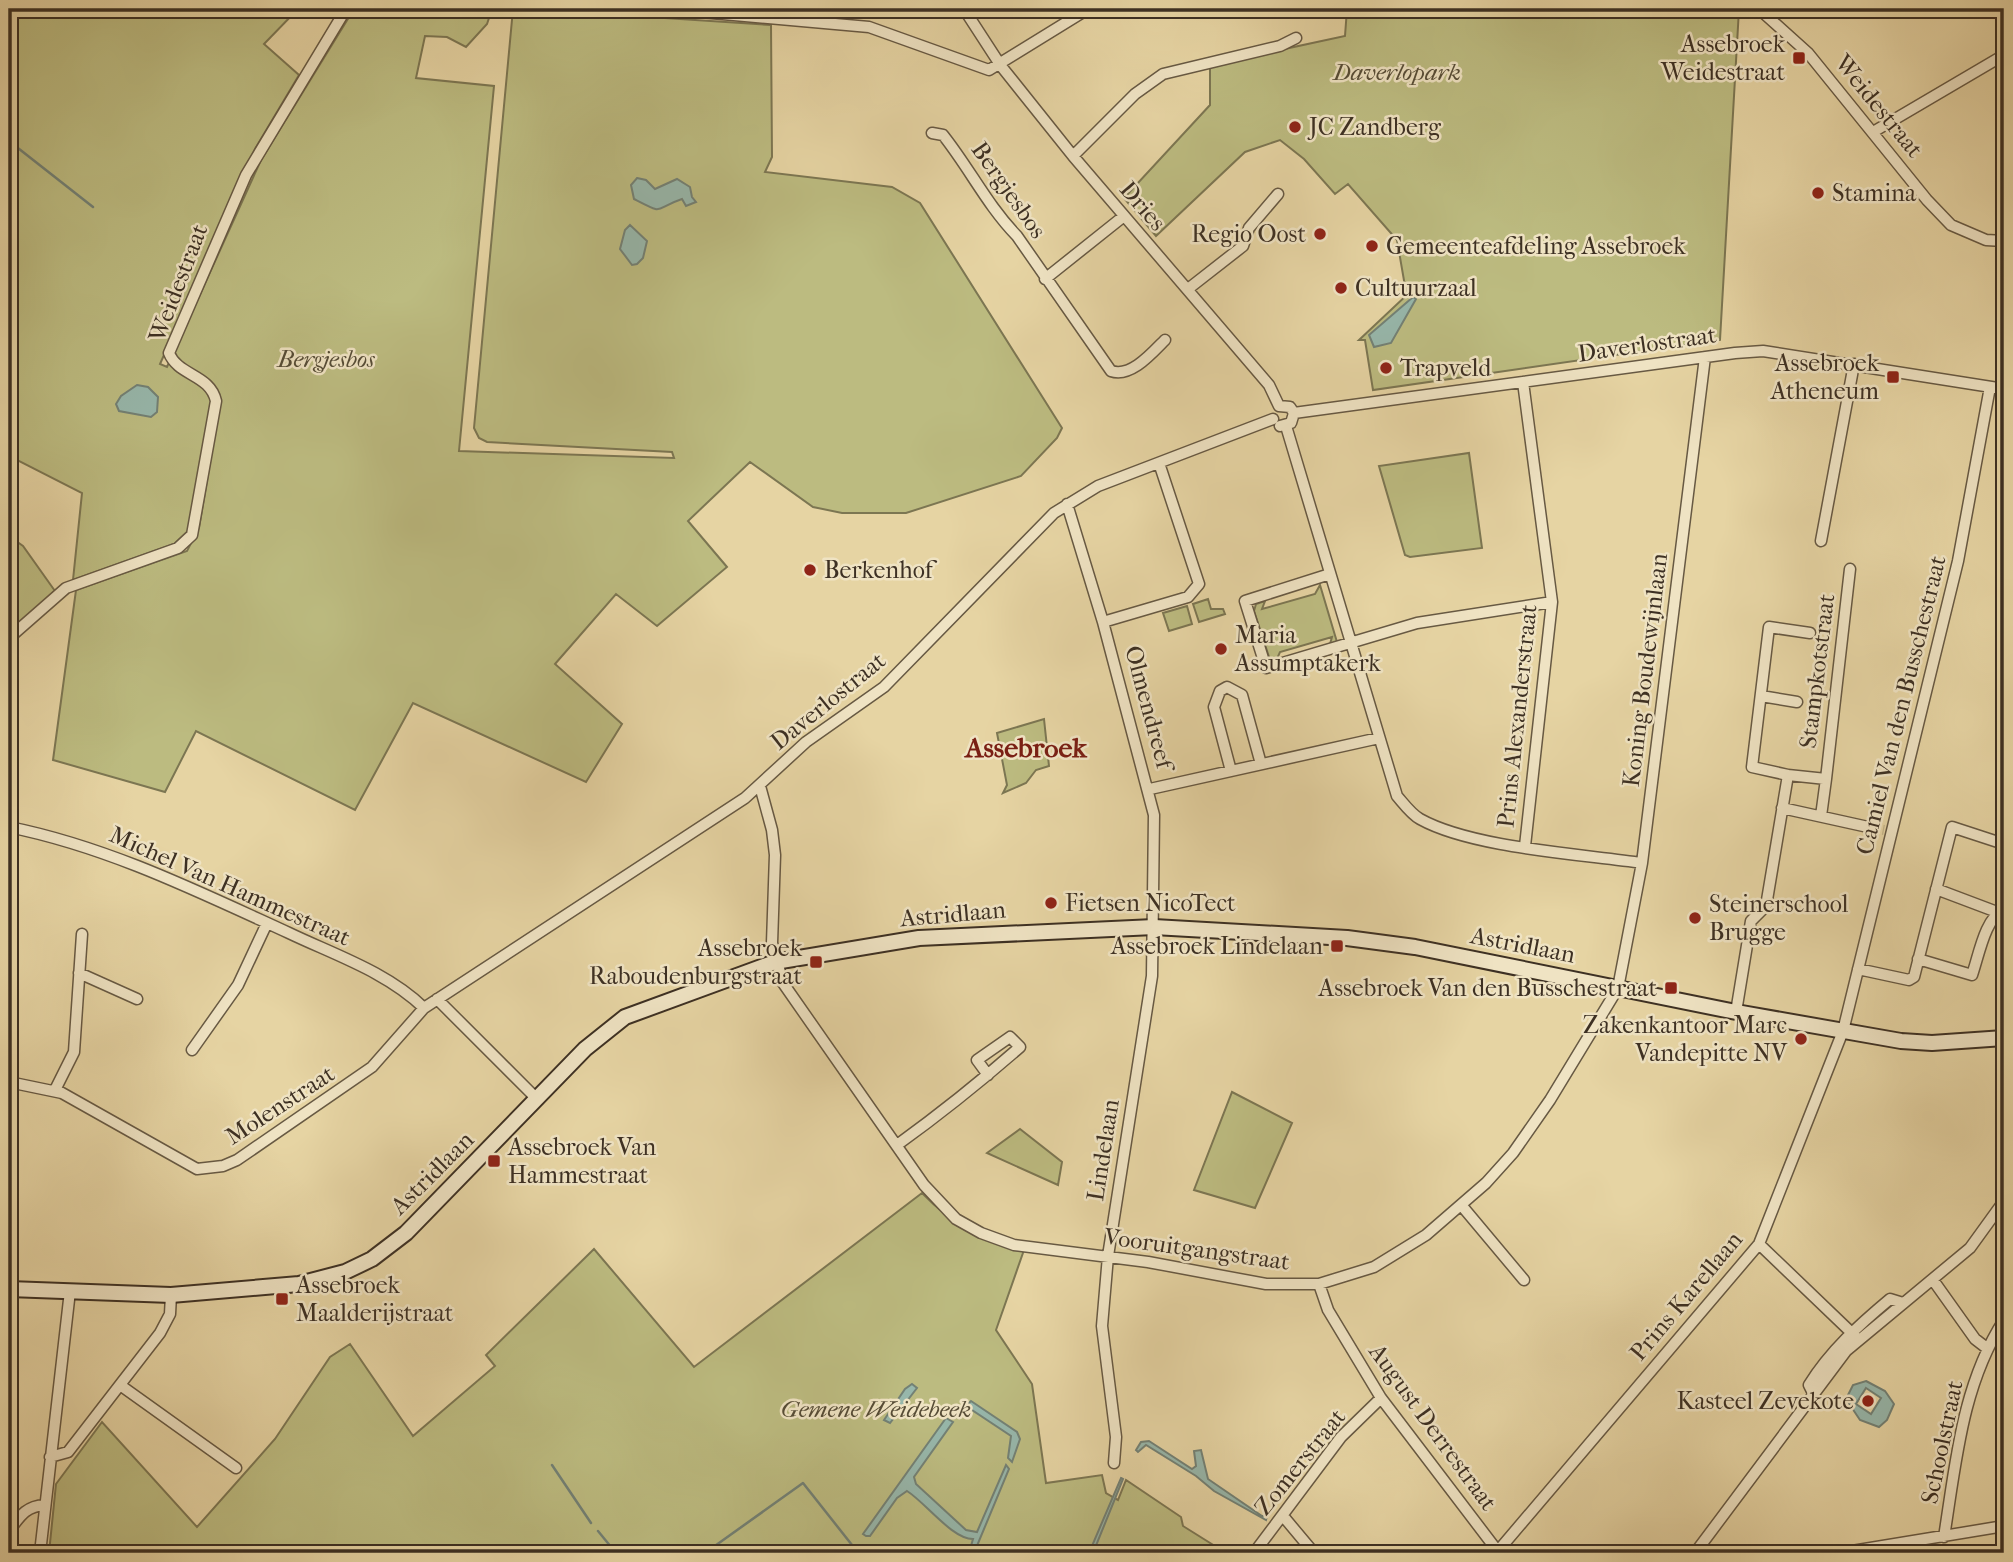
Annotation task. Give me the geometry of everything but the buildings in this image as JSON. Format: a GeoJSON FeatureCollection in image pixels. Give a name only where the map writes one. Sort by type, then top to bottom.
{"type":"FeatureCollection","features":[{"type":"Feature","properties":{"kind":"main road","name":"Astridlaan"},"geometry":{"type":"LineString","coordinates":[[9,1289],[171,1295],[299,1284],[360,1265],[407,1231],[585,1049],[625,1017],[775,962],[919,938],[1154,927],[1347,938],[1415,947],[1736,1012],[1900,1041],[1932,1043],[2004,1038]]}},
{"type":"Feature","properties":{"kind":"street","name":"Weidestraat"},"geometry":{"type":"LineString","coordinates":[[9,638],[66,588],[178,548],[191,535],[216,401],[208,383],[178,365],[169,353],[246,175],[346,9]]}},
{"type":"Feature","properties":{"kind":"street"},"geometry":{"type":"LineString","coordinates":[[667,9],[775,12],[869,27],[983,70],[1001,65],[1088,9]]}},
{"type":"Feature","properties":{"kind":"street","name":"Dries"},"geometry":{"type":"LineString","coordinates":[[964,9],[1001,65],[1073,156],[1269,385],[1279,406]]}},
{"type":"Feature","properties":{"kind":"street","name":"Weidestraat"},"geometry":{"type":"LineString","coordinates":[[1759,9],[1808,52],[1951,225],[1986,240],[2004,241]]}},
{"type":"Feature","properties":{"kind":"street"},"geometry":{"type":"LineString","coordinates":[[1073,156],[1135,94],[1163,74],[1280,46],[1296,38]]}},
{"type":"Feature","properties":{"kind":"street"},"geometry":{"type":"LineString","coordinates":[[1873,132],[2004,55]]}},
{"type":"Feature","properties":{"kind":"street","name":"Bergjesbos"},"geometry":{"type":"LineString","coordinates":[[932,133],[943,135],[963,160],[990,207],[1017,236],[1111,371],[1117,373],[1131,369],[1165,341]]}},
{"type":"Feature","properties":{"kind":"street"},"geometry":{"type":"LineString","coordinates":[[1188,289],[1243,246],[1249,228],[1278,194]]}},
{"type":"Feature","properties":{"kind":"street"},"geometry":{"type":"LineString","coordinates":[[1045,279],[1124,216]]}},
{"type":"Feature","properties":{"kind":"street","name":"Daverlostraat"},"geometry":{"type":"LineString","coordinates":[[1294,414],[1763,351],[2004,389]]}},
{"type":"Feature","properties":{"kind":"street","name":"Koning Boudewijnlaan"},"geometry":{"type":"LineString","coordinates":[[1618,988],[1642,863],[1705,357]]}},
{"type":"Feature","properties":{"kind":"street"},"geometry":{"type":"LineString","coordinates":[[1821,541],[1854,364]]}},
{"type":"Feature","properties":{"kind":"street","name":"Prins Alexanderstraat"},"geometry":{"type":"LineString","coordinates":[[1523,382],[1552,602],[1525,846]]}},
{"type":"Feature","properties":{"kind":"street","name":"Camiel Van den Busschestraat"},"geometry":{"type":"LineString","coordinates":[[1843,1031],[1888,831],[1959,558],[1990,387]]}},
{"type":"Feature","properties":{"kind":"street"},"geometry":{"type":"LineString","coordinates":[[1279,406],[1290,407],[1294,414],[1293,420],[1286,426],[1278,425],[1273,419],[1274,411],[1279,406]]}},
{"type":"Feature","properties":{"kind":"street","name":"Daverlostraat"},"geometry":{"type":"LineString","coordinates":[[437,999],[760,786],[806,742],[889,682],[1040,525],[1067,504],[1098,486],[1273,419]]}},
{"type":"Feature","properties":{"kind":"street"},"geometry":{"type":"LineString","coordinates":[[1286,426],[1397,796],[1417,818],[1446,830],[1525,846],[1642,863]]}},
{"type":"Feature","properties":{"kind":"street"},"geometry":{"type":"LineString","coordinates":[[1103,622],[1188,597],[1199,584],[1159,463]]}},
{"type":"Feature","properties":{"kind":"street","name":"Olmendreef"},"geometry":{"type":"LineString","coordinates":[[1067,504],[1150,789],[1154,814],[1154,927]]}},
{"type":"Feature","properties":{"kind":"street","name":"Stampkotstraat"},"geometry":{"type":"LineString","coordinates":[[1821,816],[1850,569]]}},
{"type":"Feature","properties":{"kind":"street"},"geometry":{"type":"LineString","coordinates":[[1330,574],[1245,601],[1266,668],[1417,623],[1552,602]]}},
{"type":"Feature","properties":{"kind":"street"},"geometry":{"type":"LineString","coordinates":[[1810,632],[1769,627],[1752,767],[1788,775],[1826,779]]}},
{"type":"Feature","properties":{"kind":"street"},"geometry":{"type":"LineString","coordinates":[[1231,771],[1214,707],[1220,691],[1227,687],[1242,695],[1261,764]]}},
{"type":"Feature","properties":{"kind":"street"},"geometry":{"type":"LineString","coordinates":[[1761,696],[1797,702]]}},
{"type":"Feature","properties":{"kind":"street"},"geometry":{"type":"LineString","coordinates":[[1150,789],[1379,738]]}},
{"type":"Feature","properties":{"kind":"street"},"geometry":{"type":"LineString","coordinates":[[1736,1012],[1751,921],[1766,906],[1788,775]]}},
{"type":"Feature","properties":{"kind":"street"},"geometry":{"type":"LineString","coordinates":[[760,786],[772,830],[775,855],[772,943],[775,962]]}},
{"type":"Feature","properties":{"kind":"street"},"geometry":{"type":"LineString","coordinates":[[1782,808],[1868,827]]}},
{"type":"Feature","properties":{"kind":"street","name":"Michel Van Hammestraat"},"geometry":{"type":"LineString","coordinates":[[9,827],[89,847],[137,864],[390,980],[424,1007]]}},
{"type":"Feature","properties":{"kind":"street"},"geometry":{"type":"LineString","coordinates":[[1858,969],[1911,980],[1952,827],[2004,844]]}},
{"type":"Feature","properties":{"kind":"street"},"geometry":{"type":"LineString","coordinates":[[1918,959],[1972,975],[2001,910],[1936,889]]}},
{"type":"Feature","properties":{"kind":"street"},"geometry":{"type":"LineString","coordinates":[[192,1050],[238,985],[267,923]]}},
{"type":"Feature","properties":{"kind":"street","name":"Lindelaan"},"geometry":{"type":"LineString","coordinates":[[1114,1463],[1116,1437],[1102,1326],[1108,1256],[1152,976],[1154,927]]}},
{"type":"Feature","properties":{"kind":"street"},"geometry":{"type":"LineString","coordinates":[[55,1090],[74,1052],[82,934]]}},
{"type":"Feature","properties":{"kind":"street","name":"Vooruitgangstraat"},"geometry":{"type":"LineString","coordinates":[[775,962],[788,992],[931,1194],[967,1226],[1014,1245],[1108,1256],[1266,1284],[1319,1284],[1358,1273],[1391,1258],[1426,1236],[1462,1206],[1486,1184],[1532,1127],[1576,1060],[1618,988]]}},
{"type":"Feature","properties":{"kind":"street"},"geometry":{"type":"LineString","coordinates":[[79,973],[137,999]]}},
{"type":"Feature","properties":{"kind":"street"},"geometry":{"type":"LineString","coordinates":[[437,999],[537,1099]]}},
{"type":"Feature","properties":{"kind":"street","name":"Molenstraat"},"geometry":{"type":"LineString","coordinates":[[9,1082],[55,1090],[197,1169],[223,1166],[356,1080],[372,1067],[424,1007],[437,999]]}},
{"type":"Feature","properties":{"kind":"street","name":"Prins Karellaan"},"geometry":{"type":"LineString","coordinates":[[1499,1552],[1759,1244],[1843,1031]]}},
{"type":"Feature","properties":{"kind":"street"},"geometry":{"type":"LineString","coordinates":[[897,1145],[988,1076]]}},
{"type":"Feature","properties":{"kind":"street"},"geometry":{"type":"LineString","coordinates":[[1695,1553],[1780,1443],[1855,1336],[1903,1303],[1970,1248],[2004,1201]]}},
{"type":"Feature","properties":{"kind":"street"},"geometry":{"type":"LineString","coordinates":[[1462,1206],[1524,1280]]}},
{"type":"Feature","properties":{"kind":"street"},"geometry":{"type":"LineString","coordinates":[[1759,1244],[1855,1336]]}},
{"type":"Feature","properties":{"kind":"street"},"geometry":{"type":"LineString","coordinates":[[1933,1280],[1975,1339],[1988,1349]]}},
{"type":"Feature","properties":{"kind":"street","name":"August Derrestraat"},"geometry":{"type":"LineString","coordinates":[[1319,1284],[1328,1310],[1381,1398],[1499,1552]]}},
{"type":"Feature","properties":{"kind":"street"},"geometry":{"type":"LineString","coordinates":[[40,1553],[70,1291]]}},
{"type":"Feature","properties":{"kind":"street"},"geometry":{"type":"LineString","coordinates":[[50,1457],[68,1452],[120,1385],[167,1321],[171,1295]]}},
{"type":"Feature","properties":{"kind":"street","name":"Schoolstraat"},"geometry":{"type":"LineString","coordinates":[[1944,1537],[1965,1408],[1988,1349],[2004,1320]]}},
{"type":"Feature","properties":{"kind":"street"},"geometry":{"type":"LineString","coordinates":[[120,1385],[236,1468]]}},
{"type":"Feature","properties":{"kind":"street","name":"Zomerstraat"},"geometry":{"type":"LineString","coordinates":[[1254,1553],[1341,1437],[1381,1398]]}},
{"type":"Feature","properties":{"kind":"street"},"geometry":{"type":"LineString","coordinates":[[9,1531],[24,1510],[46,1505]]}},
{"type":"Feature","properties":{"kind":"street"},"geometry":{"type":"LineString","coordinates":[[1283,1516],[1314,1553]]}},
{"type":"Feature","properties":{"kind":"street"},"geometry":{"type":"LineString","coordinates":[[1840,1553],[1855,1548],[1944,1537],[2004,1526]]}},
{"type":"Feature","properties":{"kind":"green space"},"geometry":{"type":"Polygon","coordinates":[[[9,9],[298,9],[264,44],[299,75],[255,149],[160,364],[167,367],[261,160],[354,9],[492,9],[487,24],[466,47],[447,37],[425,36],[416,78],[494,86],[459,451],[674,458],[672,452],[487,442],[479,438],[474,428],[513,9],[771,25],[772,157],[765,172],[892,187],[920,203],[1062,428],[1057,438],[1021,476],[906,513],[842,513],[813,507],[750,462],[688,521],[727,567],[657,626],[616,594],[555,664],[622,724],[586,782],[413,703],[355,810],[196,731],[165,792],[53,760],[76,590],[187,551],[199,528],[213,444],[189,530],[174,544],[73,580],[82,493],[9,456],[9,9]]]}},
{"type":"Feature","properties":{"kind":"green space","name":"Daverlopark"},"geometry":{"type":"Polygon","coordinates":[[[1347,9],[1739,9],[1720,340],[1373,390],[1365,340],[1359,340],[1410,292],[1406,292],[1397,240],[1348,184],[1335,194],[1304,159],[1280,140],[1245,152],[1156,236],[1124,198],[1210,105],[1210,65],[1345,36],[1347,9]]]}},
{"type":"Feature","properties":{"kind":"green space"},"geometry":{"type":"Polygon","coordinates":[[[1469,453],[1482,548],[1410,557],[1405,555],[1379,466],[1469,453]]]}},
{"type":"Feature","properties":{"kind":"green space"},"geometry":{"type":"Polygon","coordinates":[[[9,536],[23,546],[55,591],[9,633],[9,536]]]}},
{"type":"Feature","properties":{"kind":"green space"},"geometry":{"type":"Polygon","coordinates":[[[1320,585],[1337,642],[1330,644],[1332,637],[1280,652],[1276,661],[1270,660],[1254,611],[1256,604],[1265,601],[1262,609],[1315,594],[1320,585]]]}},
{"type":"Feature","properties":{"kind":"green space"},"geometry":{"type":"Polygon","coordinates":[[[1208,599],[1211,609],[1223,609],[1225,614],[1199,622],[1193,604],[1208,599]]]}},
{"type":"Feature","properties":{"kind":"green space"},"geometry":{"type":"Polygon","coordinates":[[[1187,606],[1192,624],[1169,631],[1163,613],[1187,606]]]}},
{"type":"Feature","properties":{"kind":"green space"},"geometry":{"type":"Polygon","coordinates":[[[1044,719],[1049,766],[1036,770],[1026,783],[1003,793],[1007,785],[997,733],[1044,719]]]}},
{"type":"Feature","properties":{"kind":"green space"},"geometry":{"type":"Polygon","coordinates":[[[1232,1092],[1292,1123],[1255,1208],[1194,1190],[1232,1092]]]}},
{"type":"Feature","properties":{"kind":"green space"},"geometry":{"type":"Polygon","coordinates":[[[1020,1129],[1062,1162],[1058,1185],[987,1153],[1020,1129]]]}},
{"type":"Feature","properties":{"kind":"green space","name":"Gemene Weidebeek"},"geometry":{"type":"Polygon","coordinates":[[[922,1193],[945,1214],[968,1229],[1024,1250],[996,1330],[1032,1384],[1046,1483],[1102,1475],[1106,1493],[1118,1500],[1126,1480],[1181,1517],[1183,1526],[1226,1553],[49,1553],[56,1484],[102,1422],[197,1527],[275,1439],[330,1357],[350,1344],[413,1436],[495,1366],[486,1355],[594,1249],[694,1367],[922,1193]]]}},
{"type":"Feature","properties":{"kind":"shaded area"},"geometry":{"type":"Polygon","coordinates":[[[637,178],[646,180],[655,189],[677,179],[690,187],[696,202],[686,206],[682,199],[659,209],[651,208],[634,199],[631,185],[637,178]]]}},
{"type":"Feature","properties":{"kind":"shaded area"},"geometry":{"type":"Polygon","coordinates":[[[630,225],[647,241],[643,258],[632,265],[620,249],[625,230],[630,225]]]}},
{"type":"Feature","properties":{"kind":"shaded area"},"geometry":{"type":"Polygon","coordinates":[[[1413,297],[1416,299],[1391,343],[1374,347],[1369,335],[1413,297]]]}},
{"type":"Feature","properties":{"kind":"shaded area"},"geometry":{"type":"Polygon","coordinates":[[[137,385],[148,387],[158,397],[157,412],[151,417],[119,411],[116,404],[121,396],[137,385]]]}},
{"type":"Feature","properties":{"kind":"shaded area"},"geometry":{"type":"Polygon","coordinates":[[[1866,1381],[1885,1391],[1894,1404],[1887,1420],[1879,1427],[1860,1420],[1846,1399],[1853,1385],[1866,1381]],[[1866,1388],[1856,1404],[1871,1414],[1881,1398],[1866,1388]]]}},
{"type":"Feature","properties":{"kind":"shaded area"},"geometry":{"type":"Polygon","coordinates":[[[912,1384],[917,1388],[890,1423],[884,1420],[905,1389],[912,1384]]]}},
{"type":"Feature","properties":{"kind":"shaded area"},"geometry":{"type":"Polygon","coordinates":[[[971,1401],[1017,1432],[1020,1439],[1012,1462],[1008,1458],[1011,1436],[969,1408],[967,1405],[971,1401]]]}},
{"type":"Feature","properties":{"kind":"shaded area"},"geometry":{"type":"Polygon","coordinates":[[[946,1418],[953,1422],[914,1477],[916,1484],[966,1530],[977,1532],[1006,1465],[1009,1469],[974,1553],[969,1553],[973,1539],[956,1533],[907,1491],[897,1498],[870,1536],[863,1534],[946,1418]]]}},
{"type":"Feature","properties":{"kind":"shaded area"},"geometry":{"type":"Polygon","coordinates":[[[1149,1441],[1192,1469],[1196,1466],[1194,1451],[1201,1450],[1208,1479],[1262,1516],[1267,1516],[1266,1520],[1214,1491],[1196,1476],[1146,1445],[1138,1452],[1136,1450],[1141,1442],[1149,1441]]]}},
{"type":"Feature","properties":{"kind":"shaded area"},"geometry":{"type":"Polygon","coordinates":[[[1121,1478],[1123,1479],[1093,1553],[1089,1553],[1121,1478]]]}},
{"type":"Feature","properties":{"kind":"waterway"},"geometry":{"type":"LineString","coordinates":[[9,141],[93,207]]}},
{"type":"Feature","properties":{"kind":"waterway"},"geometry":{"type":"LineString","coordinates":[[552,1465],[591,1523]]}},
{"type":"Feature","properties":{"kind":"waterway"},"geometry":{"type":"LineString","coordinates":[[705,1553],[803,1483],[852,1545]]}},
{"type":"Feature","properties":{"kind":"waterway"},"geometry":{"type":"LineString","coordinates":[[598,1531],[616,1553]]}},
{"type":"Feature","properties":{"kind":"tunnel"},"geometry":{"type":"LineString","coordinates":[[1868,827],[1884,830]]}},
{"type":"Feature","properties":{"kind":"place","name":"Assebroek Weidestraat"},"geometry":{"type":"Point","coordinates":[1799,58]}},
{"type":"Feature","properties":{"kind":"place","name":"JC Zandberg"},"geometry":{"type":"Point","coordinates":[1295,127]}},
{"type":"Feature","properties":{"kind":"place","name":"Stamina"},"geometry":{"type":"Point","coordinates":[1818,193]}},
{"type":"Feature","properties":{"kind":"place","name":"Regio Oost"},"geometry":{"type":"Point","coordinates":[1320,234]}},
{"type":"Feature","properties":{"kind":"place","name":"Gemeenteafdeling Assebroek"},"geometry":{"type":"Point","coordinates":[1372,246]}},
{"type":"Feature","properties":{"kind":"place","name":"Cultuurzaal"},"geometry":{"type":"Point","coordinates":[1341,288]}},
{"type":"Feature","properties":{"kind":"place","name":"Trapveld"},"geometry":{"type":"Point","coordinates":[1386,368]}},
{"type":"Feature","properties":{"kind":"place","name":"Assebroek Atheneum"},"geometry":{"type":"Point","coordinates":[1893,377]}},
{"type":"Feature","properties":{"kind":"place","name":"Berkenhof"},"geometry":{"type":"Point","coordinates":[810,570]}},
{"type":"Feature","properties":{"kind":"place","name":"Maria Assumptakerk"},"geometry":{"type":"Point","coordinates":[1221,649]}},
{"type":"Feature","properties":{"kind":"place","name":"Fietsen NicoTect"},"geometry":{"type":"Point","coordinates":[1051,903]}},
{"type":"Feature","properties":{"kind":"place","name":"Steinerschool Brugge"},"geometry":{"type":"Point","coordinates":[1695,918]}},
{"type":"Feature","properties":{"kind":"place","name":"Assebroek Lindelaan"},"geometry":{"type":"Point","coordinates":[1337,946]}},
{"type":"Feature","properties":{"kind":"place","name":"Assebroek Raboudenburgstraat"},"geometry":{"type":"Point","coordinates":[816,962]}},
{"type":"Feature","properties":{"kind":"place","name":"Assebroek Van den Busschestraat"},"geometry":{"type":"Point","coordinates":[1671,988]}},
{"type":"Feature","properties":{"kind":"place","name":"Zakenkantoor Marc Vandepitte NV"},"geometry":{"type":"Point","coordinates":[1801,1039]}},
{"type":"Feature","properties":{"kind":"place","name":"Assebroek Van Hammestraat"},"geometry":{"type":"Point","coordinates":[494,1161]}},
{"type":"Feature","properties":{"kind":"place","name":"Assebroek Maalderijstraat"},"geometry":{"type":"Point","coordinates":[282,1299]}},
{"type":"Feature","properties":{"kind":"place","name":"Kasteel Zevekote"},"geometry":{"type":"Point","coordinates":[1868,1401]}},
{"type":"Feature","properties":{"kind":"district","name":"Assebroek"},"geometry":{"type":"Point","coordinates":[1026,747]}}]}
